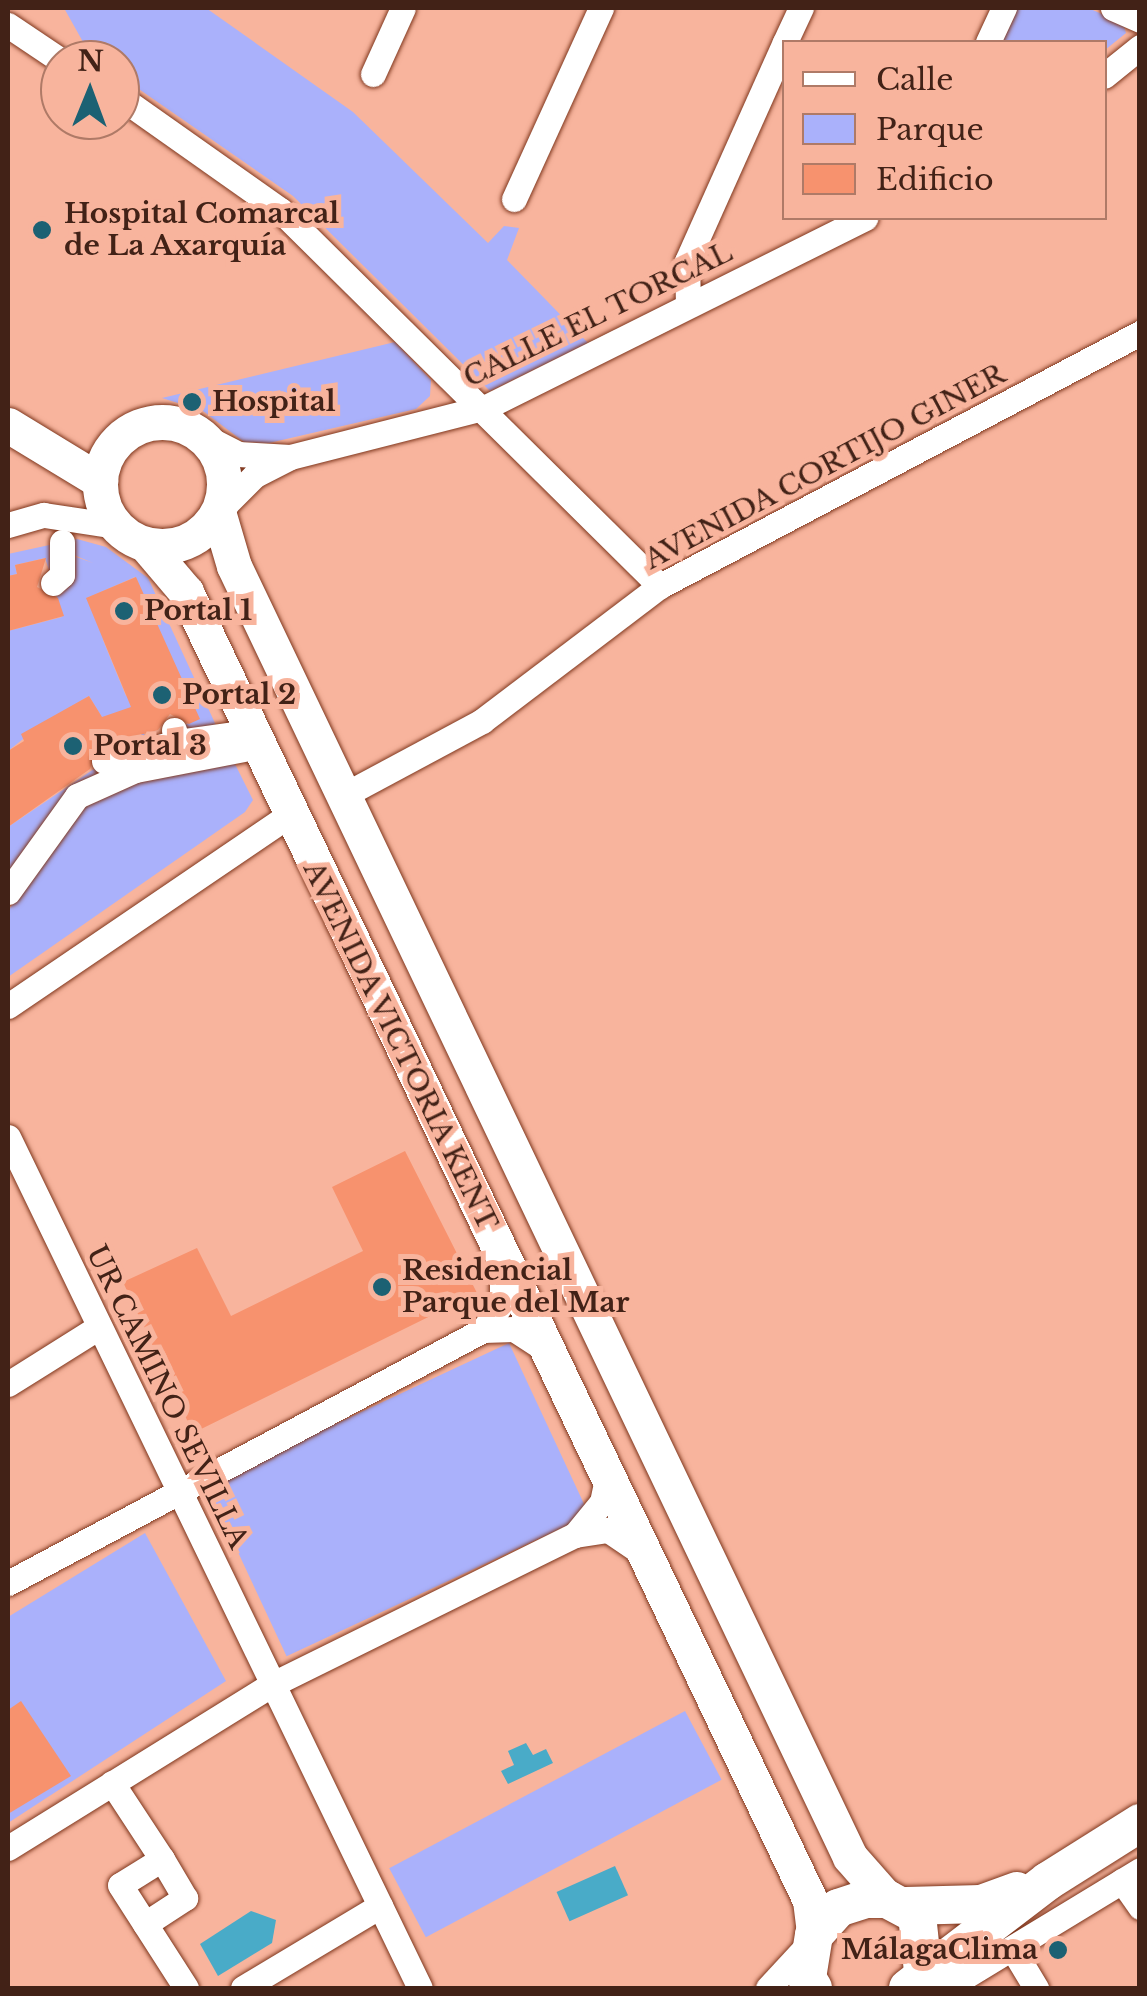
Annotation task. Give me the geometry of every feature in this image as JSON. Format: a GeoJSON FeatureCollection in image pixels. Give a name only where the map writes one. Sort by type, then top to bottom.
{"type":"FeatureCollection","features":[{"type":"Feature","properties":{"kind":"main road"},"geometry":{"type":"LineString","coordinates":[[936,1985],[1048,1880],[1140,1823]]}},
{"type":"Feature","properties":{"kind":"main road"},"geometry":{"type":"LineString","coordinates":[[807,1963],[847,1904],[981,1904],[1048,1880]]}},
{"type":"Feature","properties":{"kind":"main road"},"geometry":{"type":"LineString","coordinates":[[896,1903],[922,1923],[936,1985]]}},
{"type":"Feature","properties":{"kind":"street"},"geometry":{"type":"LineString","coordinates":[[374,74],[403,8]]}},
{"type":"Feature","properties":{"kind":"street"},"geometry":{"type":"LineString","coordinates":[[514,199],[601,8]]}},
{"type":"Feature","properties":{"kind":"street"},"geometry":{"type":"LineString","coordinates":[[786,40],[801,8]]}},
{"type":"Feature","properties":{"kind":"street"},"geometry":{"type":"LineString","coordinates":[[989,40],[1004,8]]}},
{"type":"Feature","properties":{"kind":"street"},"geometry":{"type":"LineString","coordinates":[[1113,8],[1140,20]]}},
{"type":"Feature","properties":{"kind":"street"},"geometry":{"type":"LineString","coordinates":[[8,24],[40,46]]}},
{"type":"Feature","properties":{"kind":"street"},"geometry":{"type":"LineString","coordinates":[[1107,74],[1140,47]]}},
{"type":"Feature","properties":{"kind":"street"},"geometry":{"type":"LineString","coordinates":[[688,306],[687,261],[782,50]]}},
{"type":"Feature","properties":{"kind":"street"},"geometry":{"type":"LineString","coordinates":[[140,111],[280,210],[486,406],[660,586]]}},
{"type":"Feature","properties":{"kind":"street","name":"CALLE EL TORCAL"},"geometry":{"type":"LineString","coordinates":[[290,457],[486,406],[861,220]]}},
{"type":"Feature","properties":{"kind":"street","name":"AVENIDA CORTIJO GINER"},"geometry":{"type":"LineString","coordinates":[[344,795],[482,721],[660,586],[1140,333]]}},
{"type":"Feature","properties":{"kind":"street"},"geometry":{"type":"LineString","coordinates":[[20,431],[67,444],[178,423],[238,454],[290,457]]}},
{"type":"Feature","properties":{"kind":"street"},"geometry":{"type":"LineString","coordinates":[[20,431],[100,481],[116,526]]}},
{"type":"Feature","properties":{"kind":"street"},"geometry":{"type":"LineString","coordinates":[[100,481],[119,436]]}},
{"type":"Feature","properties":{"kind":"street"},"geometry":{"type":"LineString","coordinates":[[206,438],[226,482],[220,512]]}},
{"type":"Feature","properties":{"kind":"street"},"geometry":{"type":"LineString","coordinates":[[8,524],[44,516],[116,526],[146,546],[184,540],[220,512],[255,475],[290,457]]}},
{"type":"Feature","properties":{"kind":"street","name":"AVENIDA VICTORIA KENT"},"geometry":{"type":"LineString","coordinates":[[220,512],[234,566],[850,1857],[896,1903]]}},
{"type":"Feature","properties":{"kind":"street"},"geometry":{"type":"LineString","coordinates":[[53,584],[62,575],[62,542]]}},
{"type":"Feature","properties":{"kind":"street","name":"AVENIDA VICTORIA KENT"},"geometry":{"type":"LineString","coordinates":[[146,546],[186,592],[252,740],[810,1900],[807,1963]]}},
{"type":"Feature","properties":{"kind":"street"},"geometry":{"type":"LineString","coordinates":[[104,760],[176,736],[252,740]]}},
{"type":"Feature","properties":{"kind":"street"},"geometry":{"type":"LineString","coordinates":[[8,892],[76,796],[135,770],[252,740]]}},
{"type":"Feature","properties":{"kind":"street"},"geometry":{"type":"LineString","coordinates":[[8,1006],[290,814]]}},
{"type":"Feature","properties":{"kind":"street","name":"UR CAMINO SEVILLA"},"geometry":{"type":"LineString","coordinates":[[8,1136],[420,1988]]}},
{"type":"Feature","properties":{"kind":"street"},"geometry":{"type":"LineString","coordinates":[[483,1330],[502,1304],[502,1260]]}},
{"type":"Feature","properties":{"kind":"street"},"geometry":{"type":"LineString","coordinates":[[8,1384],[100,1328]]}},
{"type":"Feature","properties":{"kind":"street"},"geometry":{"type":"LineString","coordinates":[[8,1583],[178,1488],[483,1330],[514,1329],[545,1349]]}},
{"type":"Feature","properties":{"kind":"street"},"geometry":{"type":"LineString","coordinates":[[575,1536],[602,1502],[607,1478]]}},
{"type":"Feature","properties":{"kind":"street"},"geometry":{"type":"LineString","coordinates":[[8,1848],[273,1684],[575,1536],[608,1530],[640,1550]]}},
{"type":"Feature","properties":{"kind":"street"},"geometry":{"type":"LineString","coordinates":[[112,1783],[185,1898],[145,1924]]}},
{"type":"Feature","properties":{"kind":"street"},"geometry":{"type":"LineString","coordinates":[[162,1859],[120,1885],[186,1988]]}},
{"type":"Feature","properties":{"kind":"street"},"geometry":{"type":"LineString","coordinates":[[936,1985],[1015,1953],[1131,1875],[1140,1907]]}},
{"type":"Feature","properties":{"kind":"street"},"geometry":{"type":"LineString","coordinates":[[243,1988],[380,1906]]}},
{"type":"Feature","properties":{"kind":"street"},"geometry":{"type":"LineString","coordinates":[[1015,1953],[1036,1988]]}},
{"type":"Feature","properties":{"kind":"street"},"geometry":{"type":"LineString","coordinates":[[768,1988],[807,1963]]}},
{"type":"Feature","properties":{"kind":"green space"},"geometry":{"type":"Polygon","coordinates":[[[64,8],[206,8],[353,112],[488,243],[504,226],[519,228],[507,260],[588,343],[490,391],[293,196],[140,90],[140,40],[82,40],[64,8]]]}},
{"type":"Feature","properties":{"kind":"green space"},"geometry":{"type":"Polygon","coordinates":[[[1017,8],[1088,8],[1123,23],[1126,33],[1107,48],[1107,40],[1002,40],[1017,8]]]}},
{"type":"Feature","properties":{"kind":"green space"},"geometry":{"type":"Polygon","coordinates":[[[395,342],[431,380],[430,396],[416,409],[269,443],[244,442],[203,411],[162,398],[395,342]]]}},
{"type":"Feature","properties":{"kind":"green space"},"geometry":{"type":"Polygon","coordinates":[[[77,539],[106,547],[148,578],[226,747],[133,762],[101,775],[29,843],[8,881],[8,827],[122,750],[89,696],[60,713],[65,722],[54,729],[47,720],[8,751],[8,631],[62,617],[55,590],[65,583],[65,553],[93,563],[62,550],[51,576],[45,558],[15,565],[17,574],[8,576],[8,554],[77,539]],[[135,577],[87,598],[111,635],[103,640],[126,696],[134,693],[140,704],[131,708],[147,740],[199,719],[135,577]]]}},
{"type":"Feature","properties":{"kind":"green space"},"geometry":{"type":"Polygon","coordinates":[[[232,758],[253,800],[245,812],[8,977],[8,911],[78,809],[136,776],[232,758]]]}},
{"type":"Feature","properties":{"kind":"green space"},"geometry":{"type":"Polygon","coordinates":[[[509,1343],[589,1515],[287,1656],[206,1484],[509,1343]]]}},
{"type":"Feature","properties":{"kind":"green space"},"geometry":{"type":"Polygon","coordinates":[[[145,1533],[226,1681],[8,1823],[8,1617],[145,1533]]]}},
{"type":"Feature","properties":{"kind":"green space"},"geometry":{"type":"Polygon","coordinates":[[[685,1711],[722,1780],[426,1937],[389,1868],[685,1711]]]}},
{"type":"Feature","properties":{"kind":"shaded area"},"geometry":{"type":"Polygon","coordinates":[[[526,1743],[533,1755],[546,1749],[553,1763],[508,1784],[501,1771],[514,1765],[508,1751],[526,1743]]]}},
{"type":"Feature","properties":{"kind":"shaded area"},"geometry":{"type":"Polygon","coordinates":[[[615,1866],[628,1895],[570,1921],[557,1892],[615,1866]]]}},
{"type":"Feature","properties":{"kind":"shaded area"},"geometry":{"type":"Polygon","coordinates":[[[251,1911],[276,1920],[272,1943],[218,1976],[200,1944],[251,1911]]]}},
{"type":"Feature","properties":{"kind":"building"},"geometry":{"type":"Polygon","coordinates":[[[46,558],[37,587],[58,598],[64,616],[8,631],[8,576],[17,574],[15,565],[46,558]]]}},
{"type":"Feature","properties":{"kind":"building"},"geometry":{"type":"Polygon","coordinates":[[[136,577],[200,719],[189,724],[170,714],[158,730],[99,746],[90,769],[8,827],[8,751],[24,741],[21,734],[89,696],[102,717],[131,707],[86,598],[136,577]]]}},
{"type":"Feature","properties":{"kind":"building","name":"Residencial Parque del Mar"},"geometry":{"type":"Polygon","coordinates":[[[405,1151],[477,1293],[193,1433],[123,1282],[197,1248],[231,1316],[363,1251],[332,1187],[405,1151]]]}},
{"type":"Feature","properties":{"kind":"building"},"geometry":{"type":"Polygon","coordinates":[[[21,1701],[71,1776],[8,1814],[8,1710],[21,1701]]]}},
{"type":"Feature","properties":{"kind":"place","name":"Hospital Comarcal de La Axarquía"},"geometry":{"type":"Point","coordinates":[42,230]}},
{"type":"Feature","properties":{"kind":"place","name":"Hospital"},"geometry":{"type":"Point","coordinates":[192,402]}},
{"type":"Feature","properties":{"kind":"place","name":"Portal 1"},"geometry":{"type":"Point","coordinates":[124,611]}},
{"type":"Feature","properties":{"kind":"place","name":"Portal 2"},"geometry":{"type":"Point","coordinates":[162,695]}},
{"type":"Feature","properties":{"kind":"place","name":"Portal 3"},"geometry":{"type":"Point","coordinates":[73,746]}},
{"type":"Feature","properties":{"kind":"place","name":"Residencial Parque del Mar"},"geometry":{"type":"Point","coordinates":[382,1287]}},
{"type":"Feature","properties":{"kind":"place","name":"MálagaClima"},"geometry":{"type":"Point","coordinates":[1058,1950]}}]}
